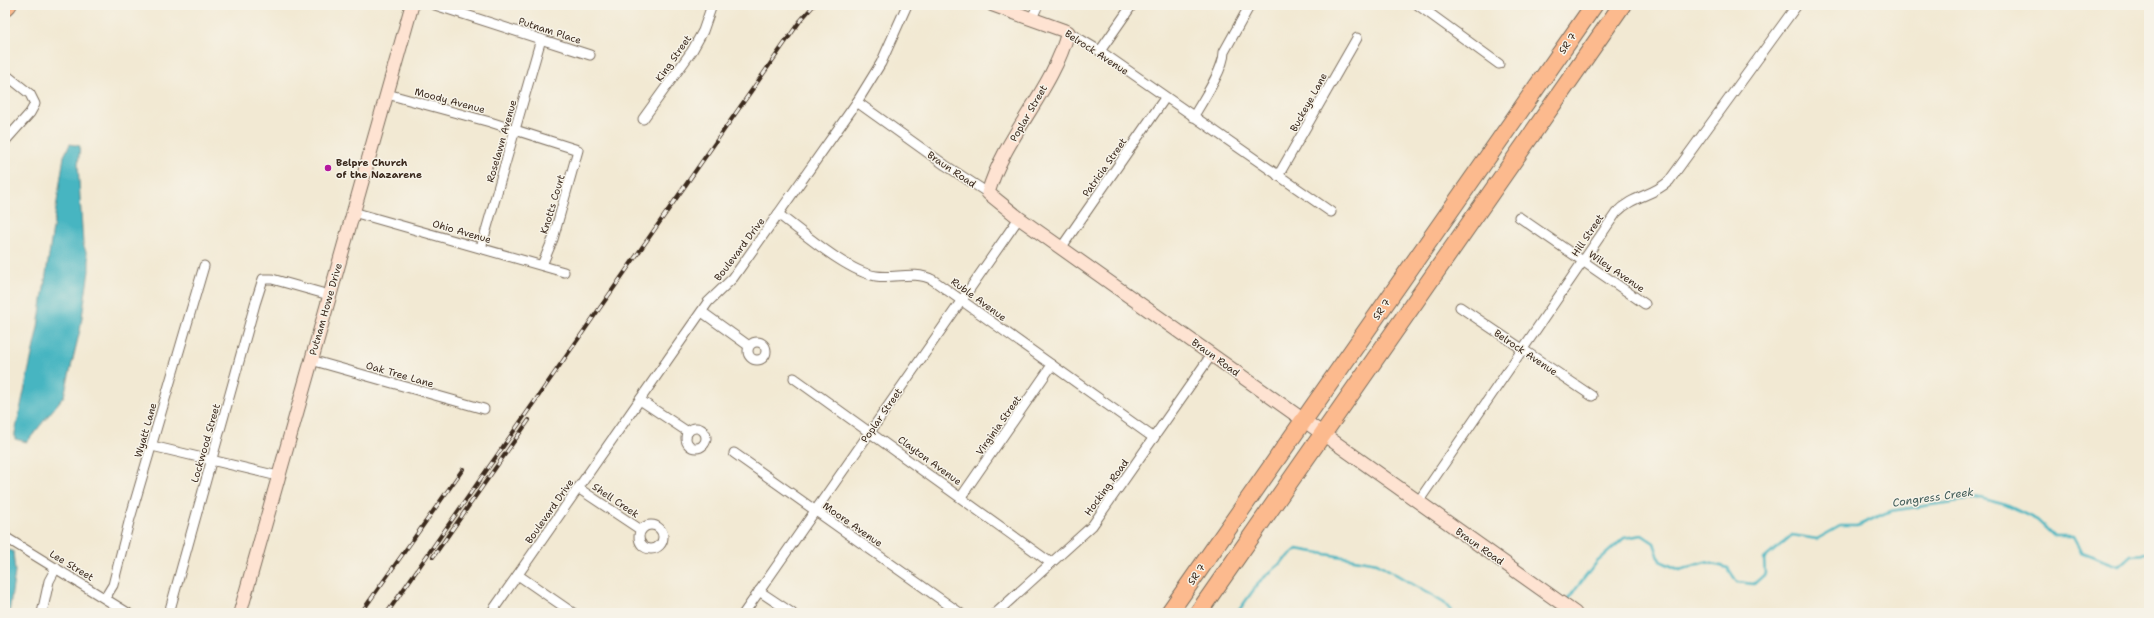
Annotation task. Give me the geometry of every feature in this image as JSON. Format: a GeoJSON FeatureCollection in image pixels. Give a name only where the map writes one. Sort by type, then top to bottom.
{"type":"FeatureCollection","features":[{"type":"Feature","properties":{"kind":"highway","name":"SR 7"},"geometry":{"type":"LineString","coordinates":[[1198,613],[1241,551],[1385,302],[1594,5]]}},
{"type":"Feature","properties":{"kind":"highway","name":"SR 7"},"geometry":{"type":"LineString","coordinates":[[1169,613],[1313,427],[1622,5]]}},
{"type":"Feature","properties":{"kind":"main road"},"geometry":{"type":"LineString","coordinates":[[5,9],[9,5]]}},
{"type":"Feature","properties":{"kind":"street","name":"Putnam Howe Drive"},"geometry":{"type":"LineString","coordinates":[[240,613],[412,5]]}},
{"type":"Feature","properties":{"kind":"street","name":"Putnam Place"},"geometry":{"type":"LineString","coordinates":[[435,5],[590,55]]}},
{"type":"Feature","properties":{"kind":"street","name":"King Street"},"geometry":{"type":"LineString","coordinates":[[642,119],[692,51],[704,31],[712,5]]}},
{"type":"Feature","properties":{"kind":"street","name":"Boulevard Drive"},"geometry":{"type":"LineString","coordinates":[[491,613],[708,302],[732,280],[857,102],[881,63],[907,5]]}},
{"type":"Feature","properties":{"kind":"street","name":"Belrock Avenue"},"geometry":{"type":"LineString","coordinates":[[993,5],[1068,32],[1100,51],[1165,98],[1331,212]]}},
{"type":"Feature","properties":{"kind":"street"},"geometry":{"type":"LineString","coordinates":[[1032,18],[1038,5]]}},
{"type":"Feature","properties":{"kind":"street"},"geometry":{"type":"LineString","coordinates":[[1100,51],[1132,5]]}},
{"type":"Feature","properties":{"kind":"street"},"geometry":{"type":"LineString","coordinates":[[1193,117],[1224,59],[1224,52],[1250,5]]}},
{"type":"Feature","properties":{"kind":"street"},"geometry":{"type":"LineString","coordinates":[[1418,5],[1499,64]]}},
{"type":"Feature","properties":{"kind":"street","name":"Hill Street"},"geometry":{"type":"LineString","coordinates":[[1418,502],[1520,349],[1616,213],[1625,203],[1662,188],[1669,181],[1797,5]]}},
{"type":"Feature","properties":{"kind":"street","name":"Poplar Street"},"geometry":{"type":"LineString","coordinates":[[988,193],[1000,161],[1062,53],[1068,32]]}},
{"type":"Feature","properties":{"kind":"street","name":"Buckeye Lane"},"geometry":{"type":"LineString","coordinates":[[1278,176],[1357,38]]}},
{"type":"Feature","properties":{"kind":"street","name":"Roselawn Avenue"},"geometry":{"type":"LineString","coordinates":[[481,248],[541,39]]}},
{"type":"Feature","properties":{"kind":"street"},"geometry":{"type":"LineString","coordinates":[[5,74],[30,94],[35,104],[30,113],[5,141]]}},
{"type":"Feature","properties":{"kind":"street","name":"Moody Avenue"},"geometry":{"type":"LineString","coordinates":[[387,94],[576,149]]}},
{"type":"Feature","properties":{"kind":"street","name":"Patricia Street"},"geometry":{"type":"LineString","coordinates":[[1061,248],[1165,98]]}},
{"type":"Feature","properties":{"kind":"street","name":"Braun Road"},"geometry":{"type":"LineString","coordinates":[[857,102],[945,165],[988,193],[1019,218],[1574,613]]}},
{"type":"Feature","properties":{"kind":"street","name":"Knotts Court"},"geometry":{"type":"LineString","coordinates":[[542,265],[553,239],[571,180],[578,152],[576,149]]}},
{"type":"Feature","properties":{"kind":"street","name":"Ohio Avenue"},"geometry":{"type":"LineString","coordinates":[[353,212],[564,272]]}},
{"type":"Feature","properties":{"kind":"street","name":"Ruble Avenue"},"geometry":{"type":"LineString","coordinates":[[778,214],[826,249],[864,273],[881,276],[912,275],[929,278],[1154,438]]}},
{"type":"Feature","properties":{"kind":"street","name":"Wiley Avenue"},"geometry":{"type":"LineString","coordinates":[[1518,217],[1645,304]]}},
{"type":"Feature","properties":{"kind":"street","name":"Poplar Street"},"geometry":{"type":"LineString","coordinates":[[744,613],[1019,218]]}},
{"type":"Feature","properties":{"kind":"street","name":"Wyatt Lane"},"geometry":{"type":"LineString","coordinates":[[104,598],[112,585],[204,266]]}},
{"type":"Feature","properties":{"kind":"street","name":"Lockwood Street"},"geometry":{"type":"LineString","coordinates":[[169,613],[264,279],[272,279],[329,296]]}},
{"type":"Feature","properties":{"kind":"street","name":"Belrock Avenue"},"geometry":{"type":"LineString","coordinates":[[1460,307],[1520,349],[1592,396]]}},
{"type":"Feature","properties":{"kind":"street"},"geometry":{"type":"LineString","coordinates":[[702,312],[749,346]]}},
{"type":"Feature","properties":{"kind":"street","name":"Hocking Road"},"geometry":{"type":"LineString","coordinates":[[996,613],[1092,526],[1212,354]]}},
{"type":"Feature","properties":{"kind":"street","name":"Oak Tree Lane"},"geometry":{"type":"LineString","coordinates":[[311,360],[484,409]]}},
{"type":"Feature","properties":{"kind":"street","name":"Virginia Street"},"geometry":{"type":"LineString","coordinates":[[961,496],[1052,365]]}},
{"type":"Feature","properties":{"kind":"street","name":"Clayton Avenue"},"geometry":{"type":"LineString","coordinates":[[794,378],[961,496],[1051,562]]}},
{"type":"Feature","properties":{"kind":"street"},"geometry":{"type":"LineString","coordinates":[[640,400],[688,432]]}},
{"type":"Feature","properties":{"kind":"street"},"geometry":{"type":"LineString","coordinates":[[152,446],[278,476]]}},
{"type":"Feature","properties":{"kind":"street","name":"Moore Avenue"},"geometry":{"type":"LineString","coordinates":[[734,453],[960,613]]}},
{"type":"Feature","properties":{"kind":"street","name":"Shell Creek"},"geometry":{"type":"LineString","coordinates":[[578,488],[641,530]]}},
{"type":"Feature","properties":{"kind":"street","name":"Lee Street"},"geometry":{"type":"LineString","coordinates":[[5,536],[128,613]]}},
{"type":"Feature","properties":{"kind":"street"},"geometry":{"type":"LineString","coordinates":[[42,613],[49,581],[56,568]]}},
{"type":"Feature","properties":{"kind":"street"},"geometry":{"type":"LineString","coordinates":[[518,575],[573,613]]}},
{"type":"Feature","properties":{"kind":"street"},"geometry":{"type":"LineString","coordinates":[[759,591],[792,613]]}},
{"type":"Feature","properties":{"kind":"water"},"geometry":{"type":"Polygon","coordinates":[[[70,144],[80,146],[78,165],[83,244],[89,259],[89,271],[80,330],[64,396],[27,442],[15,439],[15,433],[38,327],[64,156],[70,144]]]}},
{"type":"Feature","properties":{"kind":"water"},"geometry":{"type":"Polygon","coordinates":[[[8,550],[13,551],[15,572],[9,613],[5,613],[5,560],[8,550]]]}},
{"type":"Feature","properties":{"kind":"waterway","name":"Congress Creek"},"geometry":{"type":"LineString","coordinates":[[1568,599],[1597,562],[1624,538],[1642,535],[1654,543],[1660,561],[1680,570],[1705,562],[1728,568],[1737,582],[1754,584],[1765,574],[1764,559],[1792,535],[1817,539],[1840,526],[1857,526],[1890,511],[1980,498],[2006,505],[2037,520],[2055,537],[2073,537],[2081,552],[2119,566],[2131,555],[2149,554]]}},
{"type":"Feature","properties":{"kind":"waterway","name":"Congress Creek"},"geometry":{"type":"LineString","coordinates":[[1237,613],[1260,581],[1297,549],[1377,563],[1444,603],[1453,613]]}},
{"type":"Feature","properties":{"kind":"railway"},"geometry":{"type":"LineString","coordinates":[[387,613],[800,21],[814,5]]}},
{"type":"Feature","properties":{"kind":"railway"},"geometry":{"type":"LineString","coordinates":[[433,557],[529,420]]}},
{"type":"Feature","properties":{"kind":"railway"},"geometry":{"type":"LineString","coordinates":[[361,613],[463,469]]}},
{"type":"Feature","properties":{"kind":"place","name":"Belpre Church of the Nazarene"},"geometry":{"type":"Point","coordinates":[328,168]}}]}
